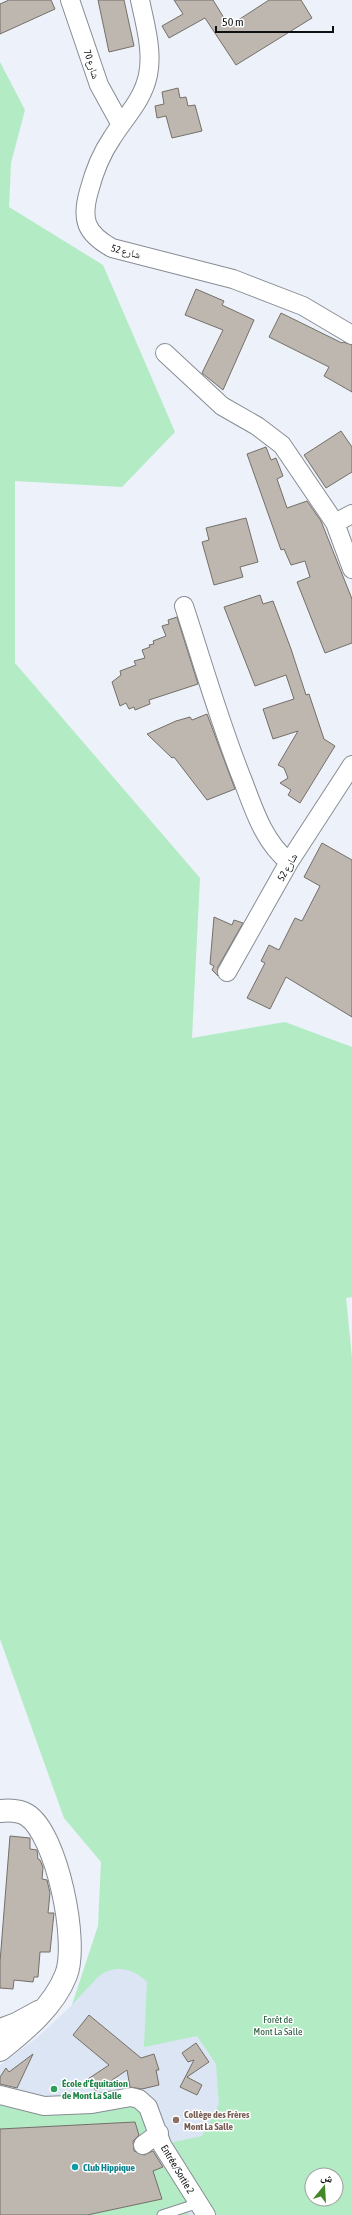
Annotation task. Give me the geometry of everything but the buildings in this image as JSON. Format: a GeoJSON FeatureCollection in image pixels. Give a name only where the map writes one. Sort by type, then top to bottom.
{"type":"FeatureCollection","features":[{"type":"Feature","properties":{"kind":"street","name":"شارع 70"},"geometry":{"type":"LineString","coordinates":[[70,0],[99,85],[121,125]]}},
{"type":"Feature","properties":{"kind":"street","name":"شارع 52"},"geometry":{"type":"LineString","coordinates":[[140,0],[150,57],[148,76],[139,100],[101,156],[86,200],[85,218],[88,228],[100,242],[112,248],[233,279],[303,306],[352,335]]}},
{"type":"Feature","properties":{"kind":"street"},"geometry":{"type":"LineString","coordinates":[[165,353],[222,406],[257,426],[282,445],[335,523],[352,569]]}},
{"type":"Feature","properties":{"kind":"street"},"geometry":{"type":"LineString","coordinates":[[335,523],[352,514]]}},
{"type":"Feature","properties":{"kind":"street"},"geometry":{"type":"LineString","coordinates":[[184,606],[226,740],[257,817],[271,844],[289,862]]}},
{"type":"Feature","properties":{"kind":"street","name":"شارع 52"},"geometry":{"type":"LineString","coordinates":[[227,972],[289,862],[352,765]]}},
{"type":"Feature","properties":{"kind":"street"},"geometry":{"type":"LineString","coordinates":[[0,1811],[10,1810],[26,1815],[41,1830],[53,1859],[68,1913],[70,1949],[67,1974],[57,1994],[22,2032],[0,2050]]}},
{"type":"Feature","properties":{"kind":"street"},"geometry":{"type":"LineString","coordinates":[[0,2028],[16,2022],[47,2005]]}},
{"type":"Feature","properties":{"kind":"street","name":"Entrée/Sortie 2"},"geometry":{"type":"LineString","coordinates":[[0,2095],[44,2106],[92,2104],[134,2097],[148,2107],[159,2133],[162,2145],[203,2209]]}},
{"type":"Feature","properties":{"kind":"street"},"geometry":{"type":"LineString","coordinates":[[143,2145],[159,2133]]}},
{"type":"Feature","properties":{"kind":"lane"},"geometry":{"type":"LineString","coordinates":[[162,2215],[203,2209]]}},
{"type":"Feature","properties":{"kind":"shaded area","name":"Collège des Frères Mont La Salle"},"geometry":{"type":"Polygon","coordinates":[[[98,1926],[352,1943],[352,2215],[0,2215],[0,2065],[38,2037],[72,2005],[98,1926]]]}},
{"type":"Feature","properties":{"kind":"green space","name":"Forêt de Mont La Salle"},"geometry":{"type":"Polygon","coordinates":[[[0,62],[25,110],[11,163],[9,207],[103,265],[175,432],[122,487],[15,481],[15,663],[200,878],[192,1038],[285,1022],[352,1047],[352,1297],[346,1298],[352,1358],[352,2215],[217,2215],[175,2153],[165,2144],[202,2136],[219,2104],[216,2064],[197,2036],[144,2047],[147,1982],[133,1972],[116,1969],[105,1972],[93,1982],[72,2005],[98,1926],[101,1862],[64,1818],[0,1639],[0,62]]]}},
{"type":"Feature","properties":{"kind":"green space"},"geometry":{"type":"Polygon","coordinates":[[[0,2094],[41,2108],[132,2097],[158,2133],[143,2145],[135,2122],[0,2129],[0,2094]]]}},
{"type":"Feature","properties":{"kind":"green space"},"geometry":{"type":"Polygon","coordinates":[[[166,2166],[189,2201],[188,2214],[190,2215],[87,2215],[162,2199],[153,2171],[166,2166]]]}},
{"type":"Feature","properties":{"kind":"place","name":"École d'Équitation de Mont La Salle"},"geometry":{"type":"Point","coordinates":[54,2089]}},
{"type":"Feature","properties":{"kind":"place","name":"Collège des Frères Mont La Salle"},"geometry":{"type":"Point","coordinates":[176,2120]}},
{"type":"Feature","properties":{"kind":"place","name":"Club Hippique"},"geometry":{"type":"Point","coordinates":[75,2167]}}]}
